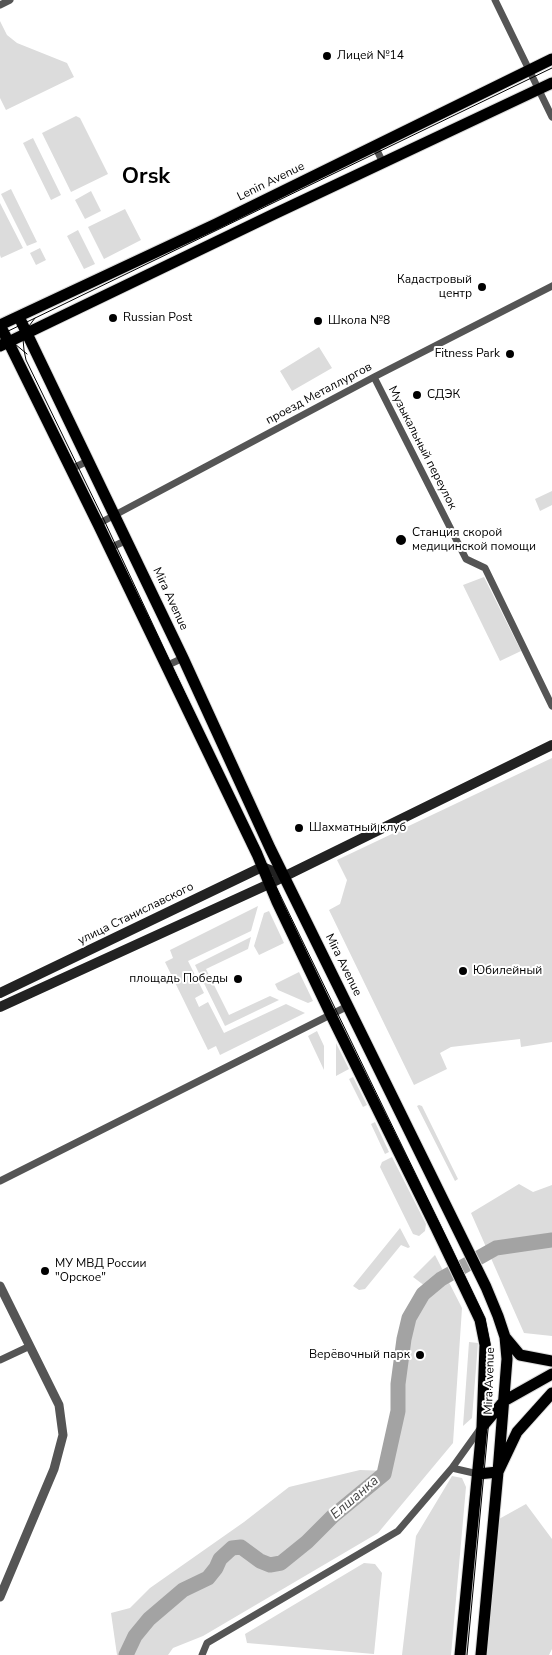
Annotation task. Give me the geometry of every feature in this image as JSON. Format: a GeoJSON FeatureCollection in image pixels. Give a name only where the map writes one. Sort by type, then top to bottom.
{"type":"FeatureCollection","features":[{"type":"Feature","properties":{"kind":"main road","name":"Lenin Avenue"},"geometry":{"type":"LineString","coordinates":[[0,326],[260,203],[552,60]]}},
{"type":"Feature","properties":{"kind":"main road"},"geometry":{"type":"LineString","coordinates":[[4,344],[267,217],[552,83]]}},
{"type":"Feature","properties":{"kind":"main road","name":"Mira Avenue"},"geometry":{"type":"LineString","coordinates":[[19,317],[220,736],[284,876],[486,1286],[505,1337],[507,1359],[504,1401],[481,1655]]}},
{"type":"Feature","properties":{"kind":"main road","name":"Mira Avenue"},"geometry":{"type":"LineString","coordinates":[[0,326],[4,344],[71,469],[110,548],[257,854],[269,884],[331,1015],[480,1320],[485,1345],[482,1427],[460,1655]]}},
{"type":"Feature","properties":{"kind":"main road","name":"улица Станиславского"},"geometry":{"type":"LineString","coordinates":[[0,1007],[269,884],[552,745]]}},
{"type":"Feature","properties":{"kind":"main road"},"geometry":{"type":"LineString","coordinates":[[262,867],[284,876]]}},
{"type":"Feature","properties":{"kind":"main road","name":"улица Станиславского"},"geometry":{"type":"LineString","coordinates":[[0,993],[262,867]]}},
{"type":"Feature","properties":{"kind":"main road"},"geometry":{"type":"LineString","coordinates":[[505,1337],[520,1355],[552,1361]]}},
{"type":"Feature","properties":{"kind":"main road"},"geometry":{"type":"LineString","coordinates":[[482,1427],[504,1401],[552,1374]]}},
{"type":"Feature","properties":{"kind":"main road"},"geometry":{"type":"LineString","coordinates":[[478,1474],[498,1472],[517,1432],[552,1393]]}},
{"type":"Feature","properties":{"kind":"street"},"geometry":{"type":"LineString","coordinates":[[0,5],[10,0]]}},
{"type":"Feature","properties":{"kind":"street"},"geometry":{"type":"LineString","coordinates":[[495,0],[552,117]]}},
{"type":"Feature","properties":{"kind":"street"},"geometry":{"type":"LineString","coordinates":[[375,146],[383,163]]}},
{"type":"Feature","properties":{"kind":"street"},"geometry":{"type":"LineString","coordinates":[[260,203],[267,217]]}},
{"type":"Feature","properties":{"kind":"street"},"geometry":{"type":"LineString","coordinates":[[216,224],[223,238]]}},
{"type":"Feature","properties":{"kind":"street"},"geometry":{"type":"LineString","coordinates":[[152,254],[159,269]]}},
{"type":"Feature","properties":{"kind":"street","name":"проезд Металлургов"},"geometry":{"type":"LineString","coordinates":[[98,524],[552,286]]}},
{"type":"Feature","properties":{"kind":"street","name":"Музыкальный переулок"},"geometry":{"type":"LineString","coordinates":[[374,378],[466,559],[485,568],[552,706]]}},
{"type":"Feature","properties":{"kind":"street"},"geometry":{"type":"LineString","coordinates":[[71,469],[88,461]]}},
{"type":"Feature","properties":{"kind":"street"},"geometry":{"type":"LineString","coordinates":[[110,548],[127,540]]}},
{"type":"Feature","properties":{"kind":"street"},"geometry":{"type":"LineString","coordinates":[[166,666],[183,658]]}},
{"type":"Feature","properties":{"kind":"street"},"geometry":{"type":"LineString","coordinates":[[203,744],[220,736]]}},
{"type":"Feature","properties":{"kind":"street"},"geometry":{"type":"LineString","coordinates":[[216,770],[232,763]]}},
{"type":"Feature","properties":{"kind":"street"},"geometry":{"type":"LineString","coordinates":[[0,1180],[348,1006]]}},
{"type":"Feature","properties":{"kind":"street"},"geometry":{"type":"LineString","coordinates":[[0,1286],[59,1405],[63,1435],[54,1469],[0,1597]]}},
{"type":"Feature","properties":{"kind":"street"},"geometry":{"type":"LineString","coordinates":[[0,1360],[30,1346]]}},
{"type":"Feature","properties":{"kind":"street"},"geometry":{"type":"LineString","coordinates":[[202,1655],[207,1643],[398,1530],[452,1468],[482,1427]]}},
{"type":"Feature","properties":{"kind":"street"},"geometry":{"type":"LineString","coordinates":[[452,1468],[478,1474]]}},
{"type":"Feature","properties":{"kind":"shaded area"},"geometry":{"type":"Polygon","coordinates":[[[0,21],[7,35],[17,43],[67,63],[74,77],[6,110],[0,98],[0,21]]]}},
{"type":"Feature","properties":{"kind":"shaded area"},"geometry":{"type":"Polygon","coordinates":[[[76,116],[80,118],[108,174],[71,192],[42,133],[76,116]]]}},
{"type":"Feature","properties":{"kind":"shaded area"},"geometry":{"type":"Polygon","coordinates":[[[33,138],[61,195],[51,200],[23,143],[33,138]]]}},
{"type":"Feature","properties":{"kind":"shaded area"},"geometry":{"type":"Polygon","coordinates":[[[11,189],[37,242],[27,246],[1,194],[11,189]]]}},
{"type":"Feature","properties":{"kind":"shaded area"},"geometry":{"type":"Polygon","coordinates":[[[91,191],[101,211],[85,219],[75,200],[91,191]]]}},
{"type":"Feature","properties":{"kind":"shaded area"},"geometry":{"type":"Polygon","coordinates":[[[0,203],[23,248],[1,258],[0,255],[0,203]]]}},
{"type":"Feature","properties":{"kind":"shaded area"},"geometry":{"type":"Polygon","coordinates":[[[125,209],[141,240],[104,259],[88,227],[125,209]]]}},
{"type":"Feature","properties":{"kind":"shaded area"},"geometry":{"type":"Polygon","coordinates":[[[78,230],[95,264],[84,269],[67,236],[78,230]]]}},
{"type":"Feature","properties":{"kind":"shaded area"},"geometry":{"type":"Polygon","coordinates":[[[40,248],[46,260],[36,265],[30,253],[40,248]]]}},
{"type":"Feature","properties":{"kind":"shaded area"},"geometry":{"type":"Polygon","coordinates":[[[319,347],[332,368],[292,391],[280,371],[319,347]]]}},
{"type":"Feature","properties":{"kind":"shaded area"},"geometry":{"type":"Polygon","coordinates":[[[552,491],[552,505],[540,511],[535,499],[552,491]]]}},
{"type":"Feature","properties":{"kind":"shaded area"},"geometry":{"type":"Polygon","coordinates":[[[484,577],[521,651],[500,661],[463,585],[484,577]]]}},
{"type":"Feature","properties":{"kind":"shaded area","name":"Юбилейный"},"geometry":{"type":"Polygon","coordinates":[[[552,758],[552,1042],[521,1047],[520,1039],[451,1047],[440,1053],[447,1069],[414,1085],[329,910],[340,904],[347,880],[337,860],[552,758]]]}},
{"type":"Feature","properties":{"kind":"shaded area"},"geometry":{"type":"Polygon","coordinates":[[[258,906],[251,931],[188,961],[204,993],[195,998],[199,1007],[208,1002],[224,1033],[286,1004],[305,1013],[220,1055],[216,1046],[208,1050],[165,962],[173,958],[170,950],[258,906]]]}},
{"type":"Feature","properties":{"kind":"shaded area"},"geometry":{"type":"Polygon","coordinates":[[[269,911],[284,943],[259,955],[254,946],[264,913],[269,911]]]}},
{"type":"Feature","properties":{"kind":"shaded area"},"geometry":{"type":"Polygon","coordinates":[[[251,937],[248,949],[206,969],[229,1015],[270,996],[279,1000],[225,1026],[195,965],[251,937]]]}},
{"type":"Feature","properties":{"kind":"shaded area"},"geometry":{"type":"Polygon","coordinates":[[[299,972],[313,1001],[308,1003],[278,990],[275,984],[299,972]]]}},
{"type":"Feature","properties":{"kind":"shaded area"},"geometry":{"type":"Polygon","coordinates":[[[317,1031],[324,1046],[324,1070],[308,1036],[317,1031]]]}},
{"type":"Feature","properties":{"kind":"shaded area"},"geometry":{"type":"Polygon","coordinates":[[[336,1043],[349,1069],[336,1076],[336,1043]]]}},
{"type":"Feature","properties":{"kind":"shaded area"},"geometry":{"type":"Polygon","coordinates":[[[353,1077],[367,1105],[363,1107],[349,1079],[353,1077]]]}},
{"type":"Feature","properties":{"kind":"shaded area"},"geometry":{"type":"Polygon","coordinates":[[[417,1106],[422,1106],[458,1179],[455,1181],[417,1106]]]}},
{"type":"Feature","properties":{"kind":"shaded area"},"geometry":{"type":"Polygon","coordinates":[[[375,1122],[389,1152],[385,1154],[371,1124],[375,1122]]]}},
{"type":"Feature","properties":{"kind":"shaded area"},"geometry":{"type":"Polygon","coordinates":[[[392,1157],[426,1224],[425,1231],[419,1236],[413,1234],[380,1167],[382,1162],[392,1157]]]}},
{"type":"Feature","properties":{"kind":"shaded area"},"geometry":{"type":"Polygon","coordinates":[[[519,1184],[533,1192],[552,1185],[552,1336],[524,1333],[471,1213],[519,1184]]]}},
{"type":"Feature","properties":{"kind":"shaded area"},"geometry":{"type":"Polygon","coordinates":[[[400,1228],[410,1247],[401,1245],[365,1289],[359,1290],[353,1286],[400,1228]]]}},
{"type":"Feature","properties":{"kind":"shaded area"},"geometry":{"type":"Polygon","coordinates":[[[435,1255],[462,1308],[453,1443],[378,1533],[203,1636],[173,1648],[168,1655],[117,1655],[111,1613],[130,1608],[150,1588],[244,1522],[289,1487],[360,1470],[388,1471],[389,1458],[399,1428],[401,1388],[408,1333],[425,1286],[413,1277],[435,1255]]]}},
{"type":"Feature","properties":{"kind":"shaded area"},"geometry":{"type":"Polygon","coordinates":[[[469,1342],[478,1343],[472,1418],[463,1426],[469,1342]]]}},
{"type":"Feature","properties":{"kind":"shaded area"},"geometry":{"type":"Polygon","coordinates":[[[452,1476],[462,1478],[466,1487],[451,1655],[402,1655],[416,1536],[452,1476]]]}},
{"type":"Feature","properties":{"kind":"shaded area"},"geometry":{"type":"Polygon","coordinates":[[[526,1504],[552,1539],[552,1649],[549,1655],[487,1655],[499,1519],[526,1504]]]}},
{"type":"Feature","properties":{"kind":"shaded area"},"geometry":{"type":"Polygon","coordinates":[[[364,1563],[375,1564],[382,1573],[374,1654],[247,1643],[245,1634],[364,1563]]]}},
{"type":"Feature","properties":{"kind":"waterway","name":"Елшанка"},"geometry":{"type":"LineString","coordinates":[[126,1655],[135,1636],[149,1619],[183,1590],[208,1578],[220,1559],[232,1548],[241,1547],[260,1561],[270,1565],[281,1563],[307,1542],[333,1516],[384,1474],[398,1411],[398,1384],[404,1339],[409,1318],[423,1294],[441,1279],[496,1248],[552,1240]]}},
{"type":"Feature","properties":{"kind":"tram line"},"geometry":{"type":"LineString","coordinates":[[0,335],[552,68]]}},
{"type":"Feature","properties":{"kind":"tram line"},"geometry":{"type":"LineString","coordinates":[[35,318],[23,339],[26,360],[104,520],[250,833],[485,1318],[492,1363],[489,1419],[467,1655]]}},
{"type":"Feature","properties":{"kind":"tram line"},"geometry":{"type":"LineString","coordinates":[[0,339],[15,344],[27,354]]}},
{"type":"Feature","properties":{"kind":"place","name":"Лицей №14"},"geometry":{"type":"Point","coordinates":[327,56]}},
{"type":"Feature","properties":{"kind":"place","name":"Кадастровый центр"},"geometry":{"type":"Point","coordinates":[482,287]}},
{"type":"Feature","properties":{"kind":"place","name":"Russian Post"},"geometry":{"type":"Point","coordinates":[113,318]}},
{"type":"Feature","properties":{"kind":"place","name":"Школа №8"},"geometry":{"type":"Point","coordinates":[318,321]}},
{"type":"Feature","properties":{"kind":"place","name":"Fitness Park"},"geometry":{"type":"Point","coordinates":[510,354]}},
{"type":"Feature","properties":{"kind":"place","name":"СДЭК"},"geometry":{"type":"Point","coordinates":[417,395]}},
{"type":"Feature","properties":{"kind":"place","name":"Станция скорой медицинской помощи"},"geometry":{"type":"Point","coordinates":[401,540]}},
{"type":"Feature","properties":{"kind":"place","name":"Шахматный клуб"},"geometry":{"type":"Point","coordinates":[299,828]}},
{"type":"Feature","properties":{"kind":"place","name":"Юбилейный"},"geometry":{"type":"Point","coordinates":[463,971]}},
{"type":"Feature","properties":{"kind":"place","name":"площадь Победы"},"geometry":{"type":"Point","coordinates":[238,979]}},
{"type":"Feature","properties":{"kind":"place","name":"МУ МВД России \"Орское\""},"geometry":{"type":"Point","coordinates":[45,1271]}},
{"type":"Feature","properties":{"kind":"place","name":"Верёвочный парк"},"geometry":{"type":"Point","coordinates":[420,1355]}},
{"type":"Feature","properties":{"kind":"district","name":"Orsk"},"geometry":{"type":"Point","coordinates":[146,178]}}]}
